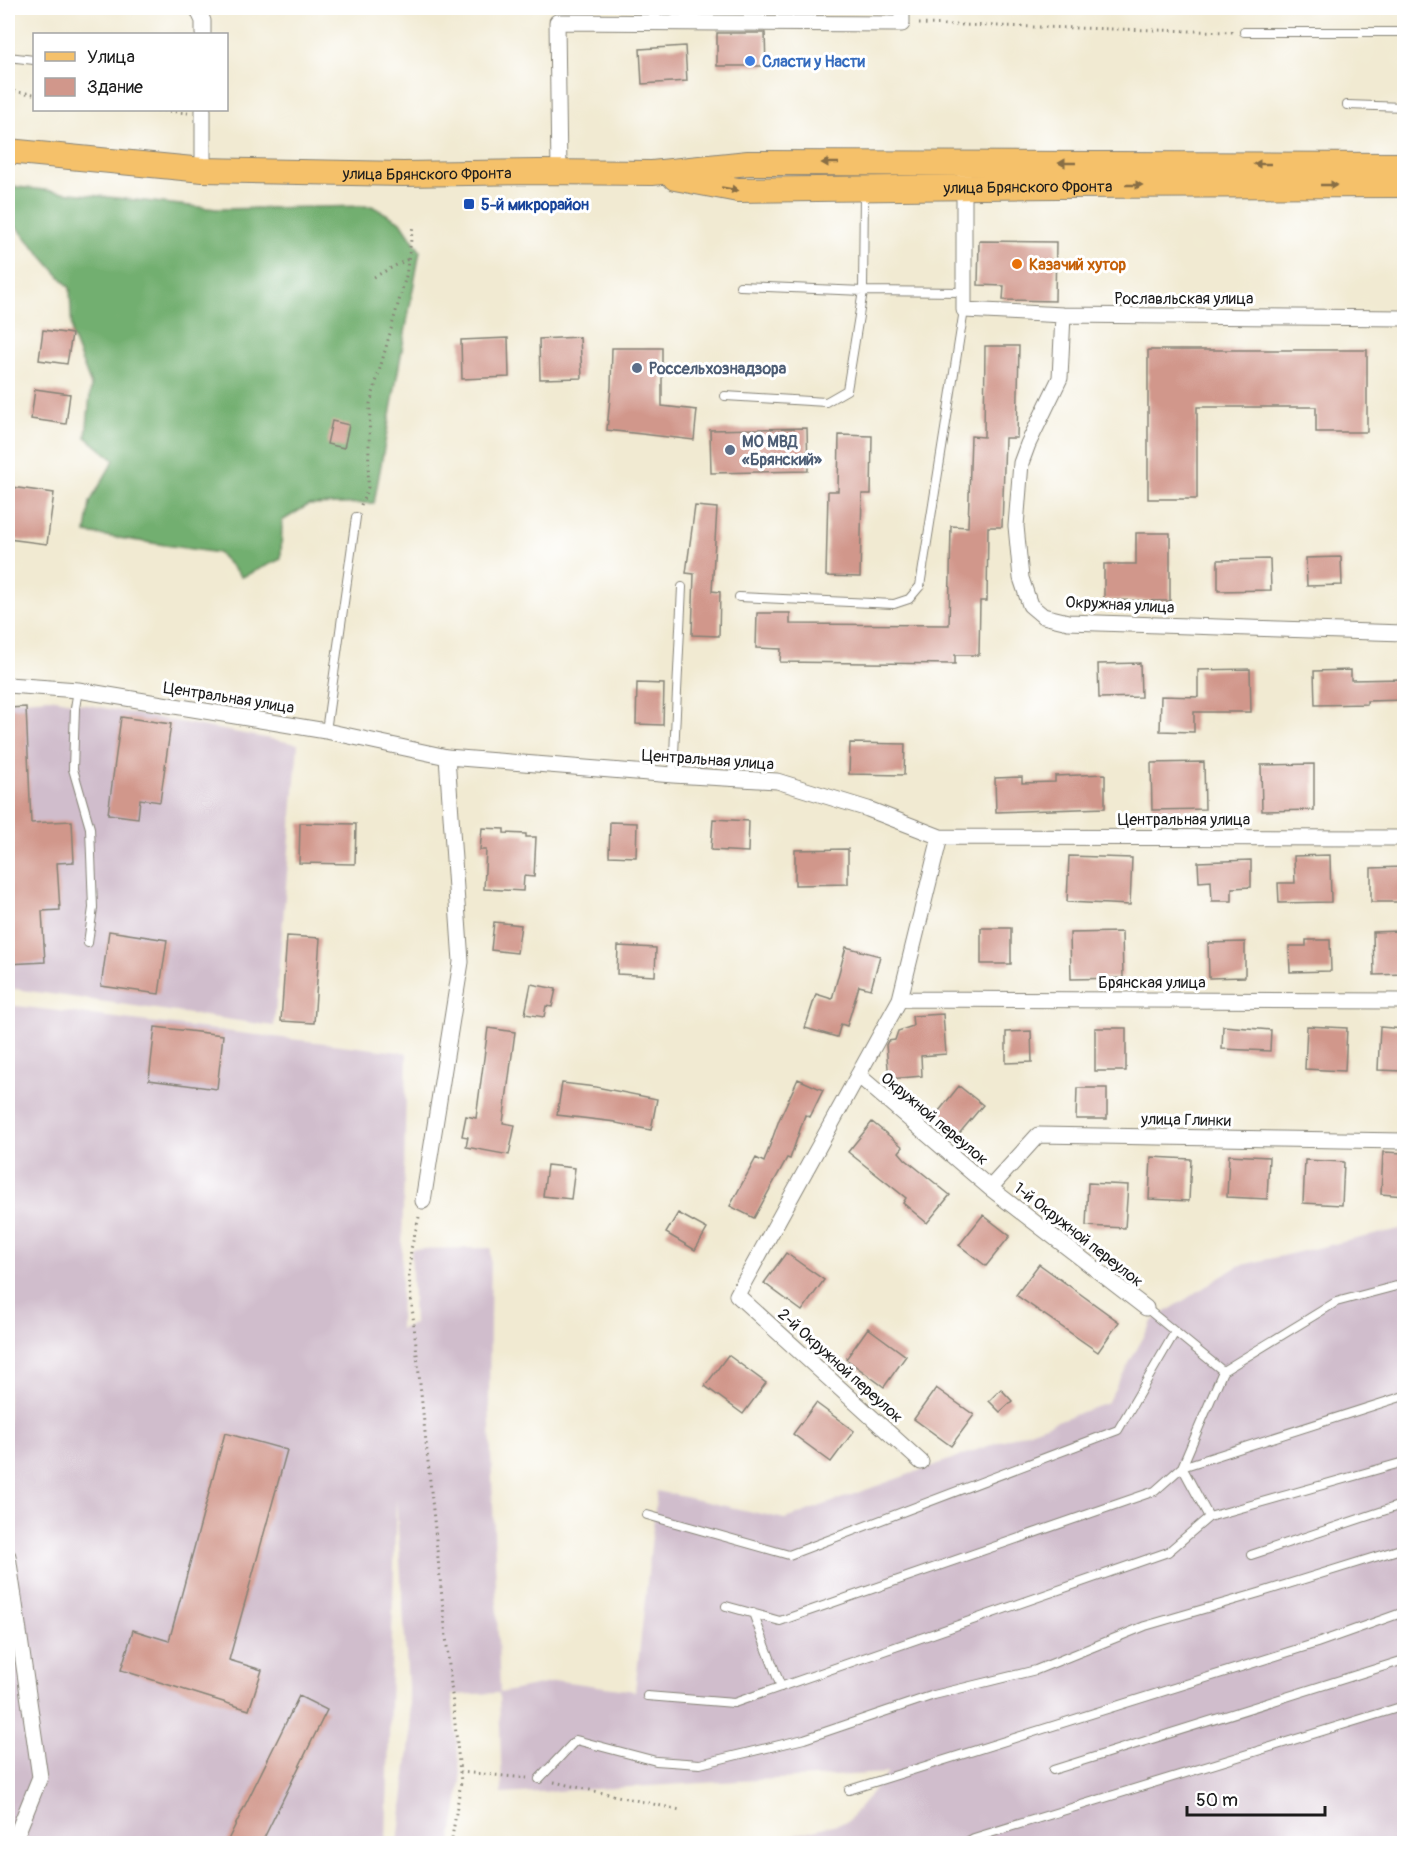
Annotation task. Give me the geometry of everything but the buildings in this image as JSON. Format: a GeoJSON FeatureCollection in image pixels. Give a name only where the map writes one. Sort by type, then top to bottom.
{"type":"FeatureCollection","features":[{"type":"Feature","properties":{"kind":"main road","name":"улица Брянского Фронта"},"geometry":{"type":"LineString","coordinates":[[8,151],[203,170],[403,174],[652,173],[748,163],[964,187],[1404,184]]}},
{"type":"Feature","properties":{"kind":"main road","name":"улица Брянского Фронта"},"geometry":{"type":"LineString","coordinates":[[864,176],[963,163],[1404,165]]}},
{"type":"Feature","properties":{"kind":"street"},"geometry":{"type":"LineString","coordinates":[[197,8],[203,21],[203,33]]}},
{"type":"Feature","properties":{"kind":"street"},"geometry":{"type":"LineString","coordinates":[[559,172],[557,22],[685,15],[902,24],[902,8]]}},
{"type":"Feature","properties":{"kind":"street"},"geometry":{"type":"LineString","coordinates":[[203,112],[203,170]]}},
{"type":"Feature","properties":{"kind":"street"},"geometry":{"type":"LineString","coordinates":[[963,163],[963,310]]}},
{"type":"Feature","properties":{"kind":"street","name":"Рославльская улица"},"geometry":{"type":"LineString","coordinates":[[963,310],[1063,315],[1404,318]]}},
{"type":"Feature","properties":{"kind":"street","name":"Окружная улица"},"geometry":{"type":"LineString","coordinates":[[1063,315],[1060,378],[1021,463],[1016,526],[1021,578],[1030,606],[1043,616],[1068,622],[1404,633]]}},
{"type":"Feature","properties":{"kind":"street","name":"Центральная улица"},"geometry":{"type":"LineString","coordinates":[[8,685],[78,690],[326,731],[447,757],[777,781],[868,808],[940,837],[1404,838]]}},
{"type":"Feature","properties":{"kind":"street"},"geometry":{"type":"LineString","coordinates":[[423,1201],[461,962],[447,757]]}},
{"type":"Feature","properties":{"kind":"street"},"geometry":{"type":"LineString","coordinates":[[858,1075],[900,999],[940,837]]}},
{"type":"Feature","properties":{"kind":"street","name":"Брянская улица"},"geometry":{"type":"LineString","coordinates":[[900,999],[1404,1001]]}},
{"type":"Feature","properties":{"kind":"street","name":"Окружной переулок"},"geometry":{"type":"LineString","coordinates":[[858,1075],[990,1188]]}},
{"type":"Feature","properties":{"kind":"street","name":"2-й Окружной переулок"},"geometry":{"type":"LineString","coordinates":[[858,1075],[737,1295],[921,1462]]}},
{"type":"Feature","properties":{"kind":"street","name":"улица Глинки"},"geometry":{"type":"LineString","coordinates":[[990,1188],[1038,1135],[1404,1141]]}},
{"type":"Feature","properties":{"kind":"street","name":"1-й Окружной переулок"},"geometry":{"type":"LineString","coordinates":[[990,1188],[1146,1308]]}},
{"type":"Feature","properties":{"kind":"street"},"geometry":{"type":"LineString","coordinates":[[8,1556],[40,1777],[13,1844]]}},
{"type":"Feature","properties":{"kind":"lane"},"geometry":{"type":"LineString","coordinates":[[1244,32],[1404,32]]}},
{"type":"Feature","properties":{"kind":"lane"},"geometry":{"type":"LineString","coordinates":[[8,57],[33,60]]}},
{"type":"Feature","properties":{"kind":"lane"},"geometry":{"type":"LineString","coordinates":[[1347,105],[1404,106]]}},
{"type":"Feature","properties":{"kind":"lane"},"geometry":{"type":"LineString","coordinates":[[725,396],[826,402],[847,390],[863,291],[864,176]]}},
{"type":"Feature","properties":{"kind":"lane"},"geometry":{"type":"LineString","coordinates":[[740,286],[964,292]]}},
{"type":"Feature","properties":{"kind":"lane"},"geometry":{"type":"LineString","coordinates":[[739,597],[894,604],[909,599],[920,586],[963,310]]}},
{"type":"Feature","properties":{"kind":"lane"},"geometry":{"type":"LineString","coordinates":[[326,731],[356,517]]}},
{"type":"Feature","properties":{"kind":"lane"},"geometry":{"type":"LineString","coordinates":[[673,775],[682,587]]}},
{"type":"Feature","properties":{"kind":"lane"},"geometry":{"type":"LineString","coordinates":[[78,690],[75,708],[73,770],[90,828],[93,908],[88,943]]}},
{"type":"Feature","properties":{"kind":"lane"},"geometry":{"type":"LineString","coordinates":[[1182,1467],[1223,1371],[1336,1302],[1404,1284]]}},
{"type":"Feature","properties":{"kind":"lane"},"geometry":{"type":"LineString","coordinates":[[1146,1308],[1223,1371]]}},
{"type":"Feature","properties":{"kind":"lane"},"geometry":{"type":"LineString","coordinates":[[647,1515],[789,1555],[1118,1430],[1175,1332]]}},
{"type":"Feature","properties":{"kind":"lane"},"geometry":{"type":"LineString","coordinates":[[726,1606],[780,1621],[1155,1491],[1182,1467],[1404,1396]]}},
{"type":"Feature","properties":{"kind":"lane"},"geometry":{"type":"LineString","coordinates":[[647,1696],[734,1703],[1168,1552],[1209,1517],[1404,1462]]}},
{"type":"Feature","properties":{"kind":"lane"},"geometry":{"type":"LineString","coordinates":[[1182,1467],[1209,1517]]}},
{"type":"Feature","properties":{"kind":"lane"},"geometry":{"type":"LineString","coordinates":[[1251,1555],[1404,1504]]}},
{"type":"Feature","properties":{"kind":"lane"},"geometry":{"type":"LineString","coordinates":[[539,1779],[576,1740],[656,1761],[700,1764],[804,1739],[934,1695],[1036,1670],[1145,1626],[1404,1548]]}},
{"type":"Feature","properties":{"kind":"lane"},"geometry":{"type":"LineString","coordinates":[[849,1790],[1306,1647],[1404,1612]]}},
{"type":"Feature","properties":{"kind":"lane"},"geometry":{"type":"LineString","coordinates":[[753,1613],[781,1687]]}},
{"type":"Feature","properties":{"kind":"lane"},"geometry":{"type":"LineString","coordinates":[[1053,1770],[1404,1660]]}},
{"type":"Feature","properties":{"kind":"lane"},"geometry":{"type":"LineString","coordinates":[[963,1844],[974,1838],[1404,1706]]}},
{"type":"Feature","properties":{"kind":"path"},"geometry":{"type":"LineString","coordinates":[[902,24],[1244,32]]}},
{"type":"Feature","properties":{"kind":"path"},"geometry":{"type":"LineString","coordinates":[[8,91],[33,94]]}},
{"type":"Feature","properties":{"kind":"path"},"geometry":{"type":"LineString","coordinates":[[180,111],[203,112]]}},
{"type":"Feature","properties":{"kind":"path"},"geometry":{"type":"LineString","coordinates":[[356,517],[368,487],[370,404],[406,276],[413,225]]}},
{"type":"Feature","properties":{"kind":"path"},"geometry":{"type":"LineString","coordinates":[[374,277],[408,259]]}},
{"type":"Feature","properties":{"kind":"path"},"geometry":{"type":"LineString","coordinates":[[423,1201],[411,1249],[409,1277],[461,1782],[451,1844]]}},
{"type":"Feature","properties":{"kind":"path"},"geometry":{"type":"LineString","coordinates":[[460,1772],[539,1779],[680,1810]]}},
{"type":"Feature","properties":{"kind":"shaded area"},"geometry":{"type":"Polygon","coordinates":[[[50,698],[298,744],[274,1026],[8,988],[8,701],[50,698]]]}},
{"type":"Feature","properties":{"kind":"shaded area"},"geometry":{"type":"Polygon","coordinates":[[[8,1005],[407,1053],[400,1329],[414,1324],[411,1249],[491,1248],[489,1398],[500,1693],[560,1681],[635,1691],[657,1491],[785,1519],[1107,1403],[1153,1320],[1238,1266],[1404,1228],[1404,1843],[764,1843],[848,1821],[888,1773],[502,1794],[499,1693],[452,1695],[461,1782],[451,1843],[398,1843],[411,1733],[396,1498],[386,1843],[8,1844],[8,1005]]]}},
{"type":"Feature","properties":{"kind":"green space"},"geometry":{"type":"Polygon","coordinates":[[[8,186],[217,209],[372,206],[401,222],[420,251],[374,503],[308,505],[282,521],[281,559],[242,577],[218,553],[86,533],[90,502],[114,460],[86,437],[91,385],[72,336],[70,288],[8,217],[8,186]]]}},
{"type":"Feature","properties":{"kind":"place","name":"Сласти у Насти"},"geometry":{"type":"Point","coordinates":[750,61]}},
{"type":"Feature","properties":{"kind":"place","name":"5-й микрорайон"},"geometry":{"type":"Point","coordinates":[469,204]}},
{"type":"Feature","properties":{"kind":"place","name":"Казачий хутор"},"geometry":{"type":"Point","coordinates":[1017,264]}},
{"type":"Feature","properties":{"kind":"place","name":"Россельхознадзора"},"geometry":{"type":"Point","coordinates":[637,368]}},
{"type":"Feature","properties":{"kind":"place","name":"МО МВД «Брянский»"},"geometry":{"type":"Point","coordinates":[730,450]}}]}
